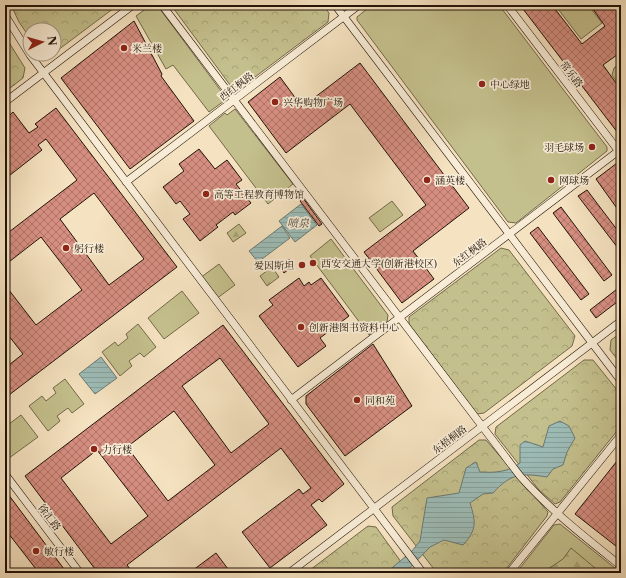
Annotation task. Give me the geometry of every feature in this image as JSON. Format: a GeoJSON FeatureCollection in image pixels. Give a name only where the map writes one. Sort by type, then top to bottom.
{"type":"FeatureCollection","features":[{"type":"Feature","properties":{"kind":"street"},"geometry":{"type":"LineString","coordinates":[[5,102],[133,5]]}},
{"type":"Feature","properties":{"kind":"street"},"geometry":{"type":"LineString","coordinates":[[162,5],[482,427],[535,493],[621,566]]}},
{"type":"Feature","properties":{"kind":"street"},"geometry":{"type":"LineString","coordinates":[[335,5],[621,381]]}},
{"type":"Feature","properties":{"kind":"street","name":"西红枫路"},"geometry":{"type":"LineString","coordinates":[[126,182],[359,5]]}},
{"type":"Feature","properties":{"kind":"street","name":"常乐路"},"geometry":{"type":"LineString","coordinates":[[507,5],[620,152]]}},
{"type":"Feature","properties":{"kind":"street"},"geometry":{"type":"LineString","coordinates":[[5,15],[30,55],[422,573]]}},
{"type":"Feature","properties":{"kind":"street","name":"东红枫路"},"geometry":{"type":"LineString","coordinates":[[291,400],[509,234],[620,152]]}},
{"type":"Feature","properties":{"kind":"street","name":"东梧桐路"},"geometry":{"type":"LineString","coordinates":[[289,573],[621,321]]}},
{"type":"Feature","properties":{"kind":"street"},"geometry":{"type":"LineString","coordinates":[[509,573],[621,434]]}},
{"type":"Feature","properties":{"kind":"street","name":"徐汇路"},"geometry":{"type":"LineString","coordinates":[[5,474],[80,573]]}},
{"type":"Feature","properties":{"kind":"green space"},"geometry":{"type":"Polygon","coordinates":[[[11,5],[118,5],[62,47],[62,22],[22,22],[22,26],[11,5]]]}},
{"type":"Feature","properties":{"kind":"green space"},"geometry":{"type":"Polygon","coordinates":[[[151,5],[157,5],[224,95],[224,101],[209,112],[173,65],[166,69],[136,16],[151,5]]]}},
{"type":"Feature","properties":{"kind":"green space"},"geometry":{"type":"Polygon","coordinates":[[[171,5],[323,5],[329,13],[328,22],[239,89],[233,89],[171,5]]]}},
{"type":"Feature","properties":{"kind":"green space","name":"中心绿地"},"geometry":{"type":"Polygon","coordinates":[[[372,5],[499,5],[607,147],[607,151],[516,223],[508,222],[357,20],[357,17],[372,5]]]}},
{"type":"Feature","properties":{"kind":"green space"},"geometry":{"type":"Polygon","coordinates":[[[555,5],[588,5],[602,23],[581,39],[555,5]]]}},
{"type":"Feature","properties":{"kind":"green space"},"geometry":{"type":"Polygon","coordinates":[[[5,36],[25,68],[23,78],[5,92],[5,36]]]}},
{"type":"Feature","properties":{"kind":"green space"},"geometry":{"type":"Polygon","coordinates":[[[621,62],[621,88],[612,75],[614,68],[621,62]]]}},
{"type":"Feature","properties":{"kind":"green space"},"geometry":{"type":"Polygon","coordinates":[[[235,109],[293,184],[268,204],[209,126],[225,113],[227,115],[235,109]]]}},
{"type":"Feature","properties":{"kind":"green space"},"geometry":{"type":"Polygon","coordinates":[[[392,201],[403,215],[380,232],[369,218],[392,201]]]}},
{"type":"Feature","properties":{"kind":"green space"},"geometry":{"type":"Polygon","coordinates":[[[239,224],[246,233],[233,242],[227,233],[239,224]]]}},
{"type":"Feature","properties":{"kind":"green space"},"geometry":{"type":"Polygon","coordinates":[[[331,239],[388,315],[387,322],[369,335],[310,256],[331,239]]]}},
{"type":"Feature","properties":{"kind":"green space"},"geometry":{"type":"Polygon","coordinates":[[[501,248],[509,250],[575,336],[572,346],[484,413],[477,414],[409,324],[409,317],[501,248]]]}},
{"type":"Feature","properties":{"kind":"green space"},"geometry":{"type":"Polygon","coordinates":[[[219,264],[235,285],[216,299],[200,278],[219,264]]]}},
{"type":"Feature","properties":{"kind":"green space"},"geometry":{"type":"Polygon","coordinates":[[[272,267],[279,277],[267,286],[260,276],[272,267]]]}},
{"type":"Feature","properties":{"kind":"green space"},"geometry":{"type":"Polygon","coordinates":[[[182,291],[199,313],[164,339],[148,318],[182,291]]]}},
{"type":"Feature","properties":{"kind":"green space"},"geometry":{"type":"Polygon","coordinates":[[[138,324],[156,347],[144,357],[140,353],[129,361],[132,366],[120,376],[102,352],[115,342],[118,346],[128,338],[126,334],[138,324]]]}},
{"type":"Feature","properties":{"kind":"green space"},"geometry":{"type":"Polygon","coordinates":[[[621,333],[621,364],[610,350],[611,340],[621,333]]]}},
{"type":"Feature","properties":{"kind":"green space"},"geometry":{"type":"Polygon","coordinates":[[[584,360],[593,360],[621,395],[621,426],[560,502],[555,504],[539,490],[495,434],[496,427],[584,360]]]}},
{"type":"Feature","properties":{"kind":"green space"},"geometry":{"type":"Polygon","coordinates":[[[65,379],[84,404],[72,413],[68,408],[57,416],[60,421],[48,431],[29,406],[42,396],[46,401],[56,393],[53,388],[65,379]]]}},
{"type":"Feature","properties":{"kind":"green space"},"geometry":{"type":"Polygon","coordinates":[[[21,415],[38,437],[5,461],[5,427],[21,415]]]}},
{"type":"Feature","properties":{"kind":"green space"},"geometry":{"type":"Polygon","coordinates":[[[479,440],[486,440],[548,512],[547,516],[503,573],[437,573],[393,516],[392,507],[479,440]]]}},
{"type":"Feature","properties":{"kind":"green space"},"geometry":{"type":"Polygon","coordinates":[[[560,524],[621,573],[516,573],[554,525],[560,524]]]}},
{"type":"Feature","properties":{"kind":"green space"},"geometry":{"type":"Polygon","coordinates":[[[368,526],[376,527],[409,573],[306,573],[368,526]]]}},
{"type":"Feature","properties":{"kind":"green space"},"geometry":{"type":"Polygon","coordinates":[[[571,548],[601,573],[542,573],[563,559],[571,548]]]}},
{"type":"Feature","properties":{"kind":"water","name":"喷泉"},"geometry":{"type":"Polygon","coordinates":[[[301,204],[317,225],[295,242],[279,221],[301,204]]]}},
{"type":"Feature","properties":{"kind":"water"},"geometry":{"type":"Polygon","coordinates":[[[282,226],[290,238],[258,262],[249,251],[282,226]]]}},
{"type":"Feature","properties":{"kind":"water"},"geometry":{"type":"Polygon","coordinates":[[[101,357],[117,378],[95,394],[79,374],[101,357]]]}},
{"type":"Feature","properties":{"kind":"water"},"geometry":{"type":"Polygon","coordinates":[[[560,421],[569,426],[575,438],[567,452],[563,465],[553,469],[547,477],[531,475],[517,476],[499,486],[493,493],[483,494],[470,503],[474,526],[471,535],[463,545],[444,540],[430,547],[405,573],[386,573],[412,551],[420,541],[427,498],[459,493],[466,468],[476,462],[480,472],[501,471],[516,466],[520,463],[520,445],[525,441],[543,447],[549,426],[560,421]]]}},
{"type":"Feature","properties":{"kind":"building"},"geometry":{"type":"Polygon","coordinates":[[[520,5],[552,5],[582,44],[605,26],[590,5],[621,5],[621,52],[603,65],[621,90],[621,137],[520,5]]]}},
{"type":"Feature","properties":{"kind":"building"},"geometry":{"type":"Polygon","coordinates":[[[134,21],[162,74],[161,76],[194,121],[130,169],[61,78],[134,21]]]}},
{"type":"Feature","properties":{"kind":"building","name":"涵英楼"},"geometry":{"type":"Polygon","coordinates":[[[360,63],[469,208],[413,251],[434,279],[402,303],[364,252],[426,205],[350,104],[286,153],[248,102],[280,77],[302,107],[360,63]]]}},
{"type":"Feature","properties":{"kind":"building","name":"躬行楼"},"geometry":{"type":"Polygon","coordinates":[[[56,108],[177,267],[5,398],[5,368],[23,354],[5,331],[5,285],[36,325],[82,290],[41,237],[5,265],[5,235],[77,180],[46,139],[38,145],[42,150],[5,179],[5,119],[13,112],[29,133],[38,127],[35,124],[56,108]],[[94,193],[60,219],[109,285],[144,259],[94,193]]]}},
{"type":"Feature","properties":{"kind":"building","name":"高等工程教育博物馆"},"geometry":{"type":"Polygon","coordinates":[[[199,149],[215,169],[227,160],[242,180],[236,184],[251,203],[235,215],[233,212],[216,225],[218,227],[200,241],[183,219],[190,214],[180,201],[176,204],[163,187],[184,171],[179,164],[199,149]]]}},
{"type":"Feature","properties":{"kind":"building"},"geometry":{"type":"Polygon","coordinates":[[[621,160],[621,214],[596,179],[621,160]]]}},
{"type":"Feature","properties":{"kind":"building"},"geometry":{"type":"Polygon","coordinates":[[[587,190],[621,235],[621,252],[578,196],[587,190]]]}},
{"type":"Feature","properties":{"kind":"building"},"geometry":{"type":"Polygon","coordinates":[[[303,198],[322,224],[319,226],[300,201],[303,198]]]}},
{"type":"Feature","properties":{"kind":"building"},"geometry":{"type":"Polygon","coordinates":[[[561,207],[612,275],[604,281],[553,213],[561,207]]]}},
{"type":"Feature","properties":{"kind":"building"},"geometry":{"type":"Polygon","coordinates":[[[538,227],[589,294],[581,300],[530,233],[538,227]]]}},
{"type":"Feature","properties":{"kind":"building"},"geometry":{"type":"Polygon","coordinates":[[[289,259],[294,265],[284,273],[280,267],[289,259]]]}},
{"type":"Feature","properties":{"kind":"building","name":"创新港图书资料中心"},"geometry":{"type":"Polygon","coordinates":[[[299,278],[304,286],[309,282],[311,285],[321,278],[349,316],[320,338],[326,346],[298,367],[259,316],[273,305],[269,300],[299,278]]]}},
{"type":"Feature","properties":{"kind":"building"},"geometry":{"type":"Polygon","coordinates":[[[621,286],[621,299],[596,318],[590,310],[621,286]]]}},
{"type":"Feature","properties":{"kind":"building","name":"力行楼"},"geometry":{"type":"Polygon","coordinates":[[[223,325],[344,484],[322,502],[319,499],[311,505],[327,525],[270,568],[242,532],[299,489],[303,494],[311,488],[281,448],[127,565],[133,573],[98,573],[25,476],[223,325]],[[220,358],[182,386],[231,453],[269,424],[220,358]],[[174,411],[127,447],[168,501],[215,465],[174,411]],[[97,450],[61,478],[111,544],[148,516],[97,450]]]}},
{"type":"Feature","properties":{"kind":"building","name":"同和苑"},"geometry":{"type":"Polygon","coordinates":[[[373,344],[412,406],[345,456],[306,404],[306,396],[373,344]]]}},
{"type":"Feature","properties":{"kind":"building"},"geometry":{"type":"Polygon","coordinates":[[[621,456],[621,550],[575,514],[621,456]]]}},
{"type":"Feature","properties":{"kind":"building","name":"敏行楼"},"geometry":{"type":"Polygon","coordinates":[[[5,490],[67,573],[39,573],[5,529],[5,490]]]}},
{"type":"Feature","properties":{"kind":"building"},"geometry":{"type":"Polygon","coordinates":[[[216,553],[231,573],[189,573],[216,553]]]}},
{"type":"Feature","properties":{"kind":"place","name":"米兰楼"},"geometry":{"type":"Point","coordinates":[124,48]}},
{"type":"Feature","properties":{"kind":"place","name":"中心绿地"},"geometry":{"type":"Point","coordinates":[482,84]}},
{"type":"Feature","properties":{"kind":"place","name":"兴华购物广场"},"geometry":{"type":"Point","coordinates":[275,102]}},
{"type":"Feature","properties":{"kind":"place","name":"羽毛球场"},"geometry":{"type":"Point","coordinates":[592,147]}},
{"type":"Feature","properties":{"kind":"place","name":"涵英楼"},"geometry":{"type":"Point","coordinates":[427,180]}},
{"type":"Feature","properties":{"kind":"place","name":"网球场"},"geometry":{"type":"Point","coordinates":[551,180]}},
{"type":"Feature","properties":{"kind":"place","name":"高等工程教育博物馆"},"geometry":{"type":"Point","coordinates":[206,194]}},
{"type":"Feature","properties":{"kind":"place","name":"躬行楼"},"geometry":{"type":"Point","coordinates":[66,248]}},
{"type":"Feature","properties":{"kind":"place","name":"西安交通大学(创新港校区)"},"geometry":{"type":"Point","coordinates":[313,263]}},
{"type":"Feature","properties":{"kind":"place","name":"爱因斯坦"},"geometry":{"type":"Point","coordinates":[302,265]}},
{"type":"Feature","properties":{"kind":"place","name":"创新港图书资料中心"},"geometry":{"type":"Point","coordinates":[301,327]}},
{"type":"Feature","properties":{"kind":"place","name":"同和苑"},"geometry":{"type":"Point","coordinates":[357,400]}},
{"type":"Feature","properties":{"kind":"place","name":"力行楼"},"geometry":{"type":"Point","coordinates":[94,449]}},
{"type":"Feature","properties":{"kind":"place","name":"敏行楼"},"geometry":{"type":"Point","coordinates":[36,551]}}]}
